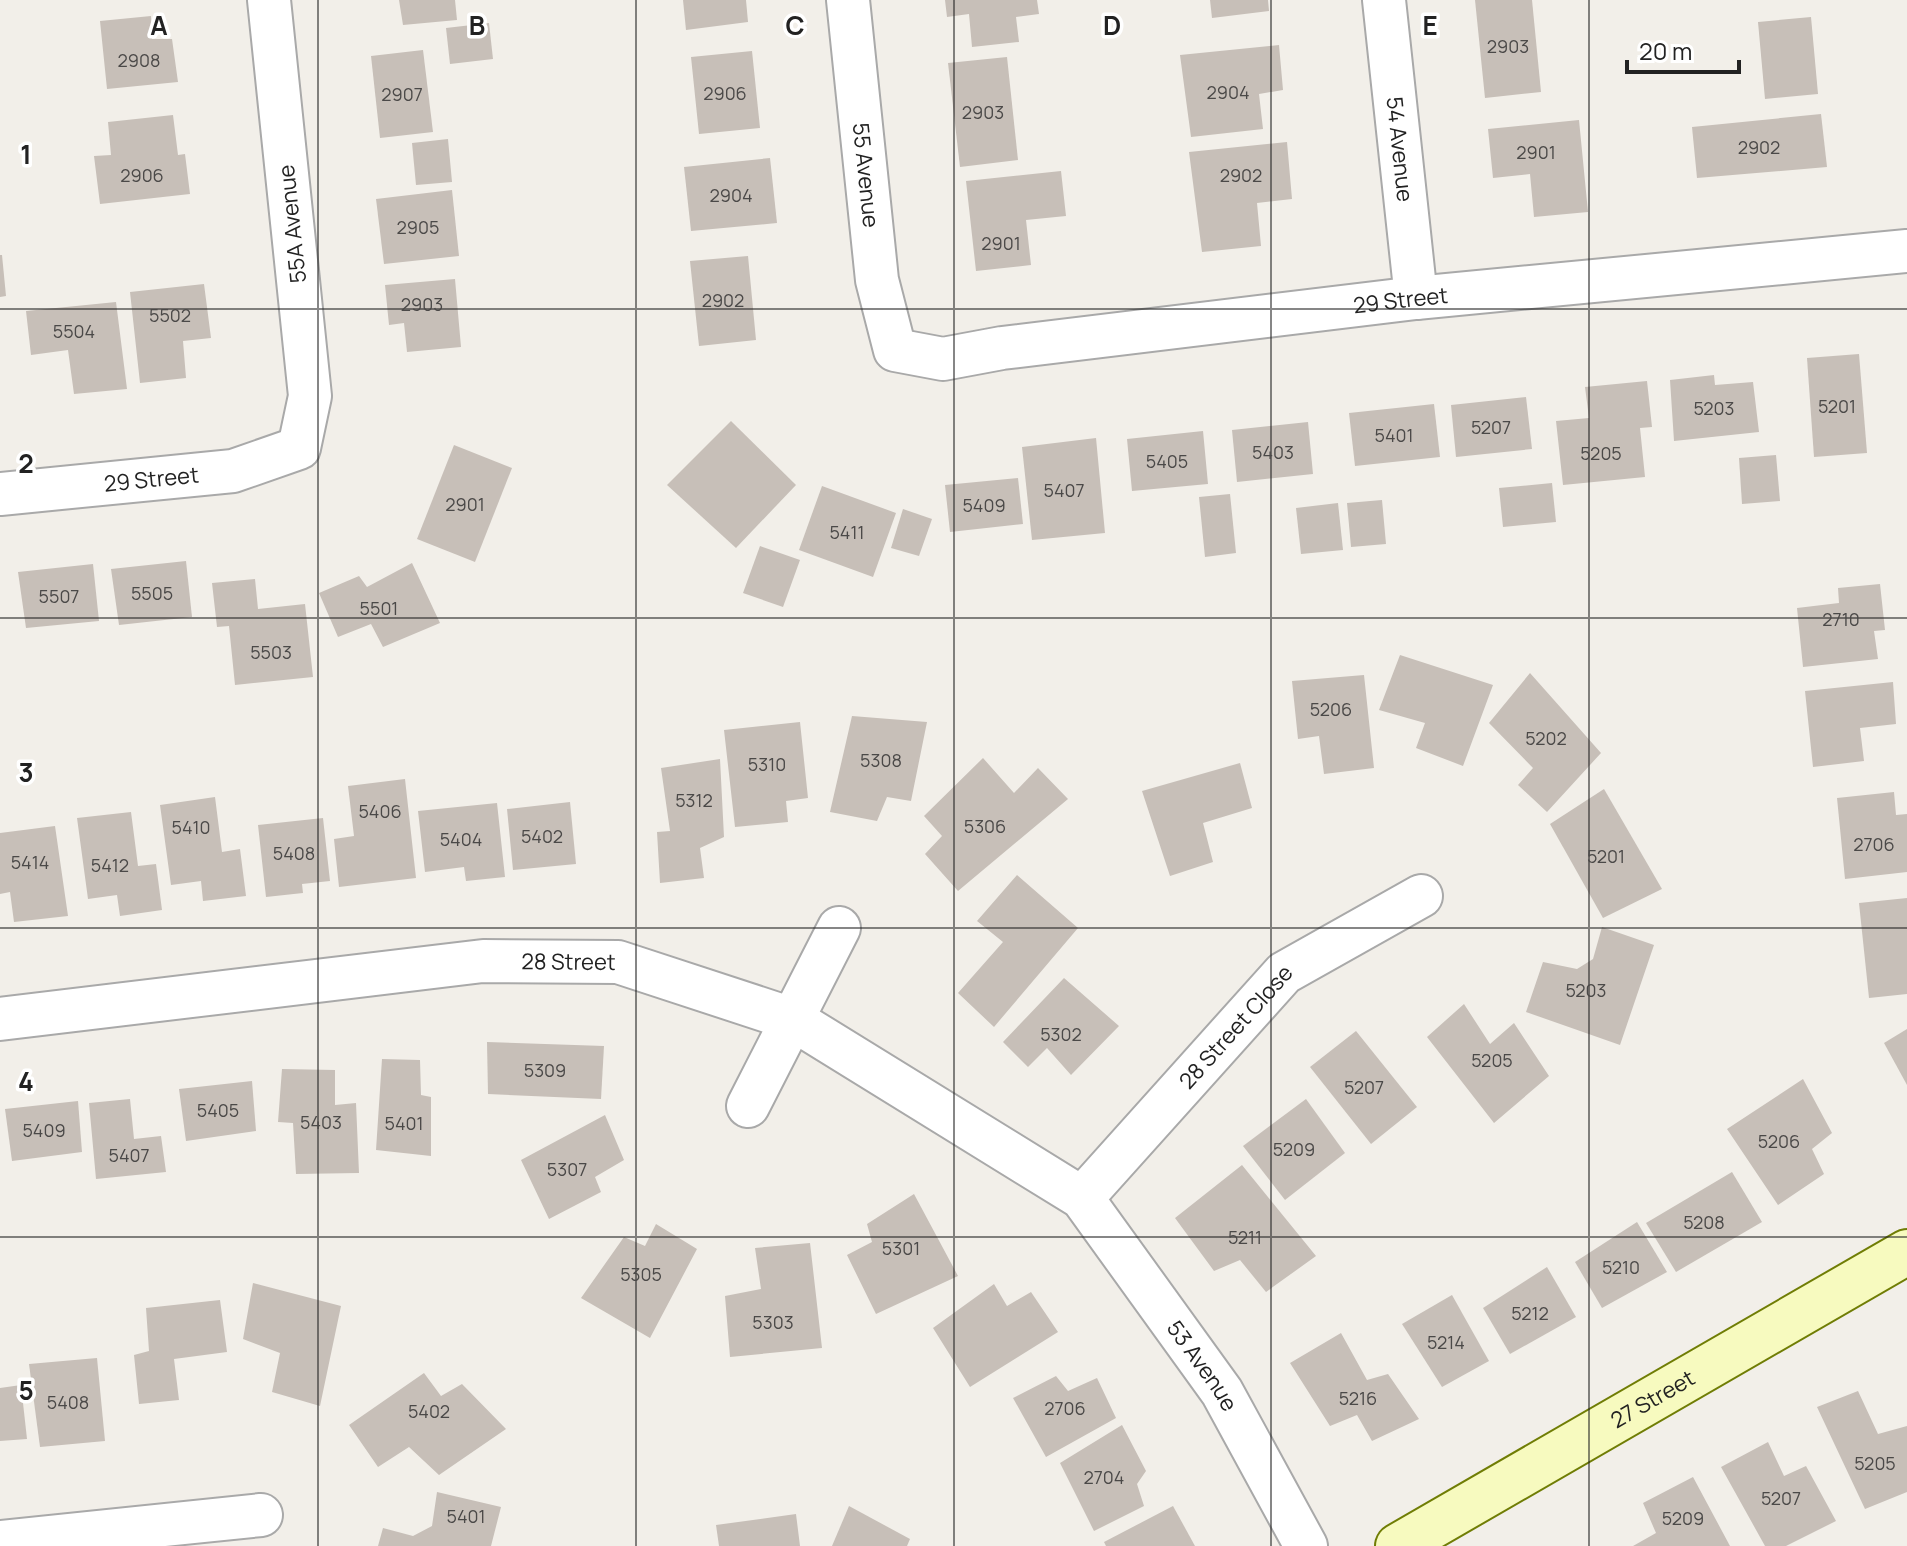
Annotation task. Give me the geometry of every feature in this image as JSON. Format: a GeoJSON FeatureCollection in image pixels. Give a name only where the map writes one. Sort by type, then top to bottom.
{"type":"FeatureCollection","features":[{"type":"Feature","properties":{"kind":"street","name":"55A Avenue"},"geometry":{"type":"LineString","coordinates":[[269,0],[310,396],[299,448]]}},
{"type":"Feature","properties":{"kind":"street","name":"55 Avenue"},"geometry":{"type":"LineString","coordinates":[[848,0],[877,280],[895,350]]}},
{"type":"Feature","properties":{"kind":"street","name":"54 Avenue"},"geometry":{"type":"LineString","coordinates":[[1384,0],[1416,298]]}},
{"type":"Feature","properties":{"kind":"street","name":"29 Street"},"geometry":{"type":"LineString","coordinates":[[895,350],[943,359],[1017,346],[1416,298],[1907,251]]}},
{"type":"Feature","properties":{"kind":"street","name":"29 Street"},"geometry":{"type":"LineString","coordinates":[[0,494],[233,471],[299,448]]}},
{"type":"Feature","properties":{"kind":"street","name":"28 Street Close"},"geometry":{"type":"LineString","coordinates":[[1082,1198],[1284,973],[1421,896]]}},
{"type":"Feature","properties":{"kind":"street"},"geometry":{"type":"LineString","coordinates":[[748,1106],[839,928]]}},
{"type":"Feature","properties":{"kind":"street","name":"28 Street"},"geometry":{"type":"LineString","coordinates":[[0,1019],[483,961],[618,962],[792,1019],[1082,1198]]}},
{"type":"Feature","properties":{"kind":"street","name":"53 Avenue"},"geometry":{"type":"LineString","coordinates":[[1082,1198],[1222,1392],[1306,1546]]}},
{"type":"Feature","properties":{"kind":"street","name":"27 Street"},"geometry":{"type":"LineString","coordinates":[[1398,1546],[1907,1252]]}},
{"type":"Feature","properties":{"kind":"street"},"geometry":{"type":"LineString","coordinates":[[0,1542],[261,1515]]}},
{"type":"Feature","properties":{"kind":"building"},"geometry":{"type":"Polygon","coordinates":[[[399,0],[455,0],[457,20],[403,25],[399,0]]]}},
{"type":"Feature","properties":{"kind":"building"},"geometry":{"type":"Polygon","coordinates":[[[683,0],[746,0],[748,22],[686,30],[683,0]]]}},
{"type":"Feature","properties":{"kind":"building"},"geometry":{"type":"Polygon","coordinates":[[[945,0],[1037,0],[1039,14],[1016,17],[1019,42],[972,47],[969,14],[947,17],[945,0]]]}},
{"type":"Feature","properties":{"kind":"building"},"geometry":{"type":"Polygon","coordinates":[[[1210,0],[1268,0],[1269,11],[1212,18],[1210,0]]]}},
{"type":"Feature","properties":{"kind":"building"},"geometry":{"type":"Polygon","coordinates":[[[1475,0],[1532,0],[1541,92],[1485,98],[1475,0]]]}},
{"type":"Feature","properties":{"kind":"building"},"geometry":{"type":"Polygon","coordinates":[[[151,16],[152,39],[172,39],[178,82],[107,89],[100,21],[151,16]]]}},
{"type":"Feature","properties":{"kind":"building"},"geometry":{"type":"Polygon","coordinates":[[[1811,17],[1818,94],[1765,99],[1758,22],[1811,17]]]}},
{"type":"Feature","properties":{"kind":"building"},"geometry":{"type":"Polygon","coordinates":[[[489,23],[493,59],[450,64],[446,28],[489,23]]]}},
{"type":"Feature","properties":{"kind":"building"},"geometry":{"type":"Polygon","coordinates":[[[1279,45],[1283,90],[1259,94],[1263,129],[1191,137],[1180,55],[1279,45]]]}},
{"type":"Feature","properties":{"kind":"building"},"geometry":{"type":"Polygon","coordinates":[[[423,50],[433,132],[380,138],[371,56],[423,50]]]}},
{"type":"Feature","properties":{"kind":"building"},"geometry":{"type":"Polygon","coordinates":[[[752,51],[760,128],[699,134],[691,57],[752,51]]]}},
{"type":"Feature","properties":{"kind":"building"},"geometry":{"type":"Polygon","coordinates":[[[1007,57],[1018,160],[960,167],[948,63],[1007,57]]]}},
{"type":"Feature","properties":{"kind":"building"},"geometry":{"type":"Polygon","coordinates":[[[1821,114],[1827,167],[1697,178],[1692,127],[1821,114]]]}},
{"type":"Feature","properties":{"kind":"building"},"geometry":{"type":"Polygon","coordinates":[[[173,115],[178,155],[185,154],[190,194],[100,204],[94,156],[111,155],[108,122],[173,115]]]}},
{"type":"Feature","properties":{"kind":"building"},"geometry":{"type":"Polygon","coordinates":[[[1579,120],[1588,212],[1534,217],[1530,174],[1493,178],[1488,129],[1579,120]]]}},
{"type":"Feature","properties":{"kind":"building"},"geometry":{"type":"Polygon","coordinates":[[[448,139],[452,182],[416,185],[412,143],[448,139]]]}},
{"type":"Feature","properties":{"kind":"building"},"geometry":{"type":"Polygon","coordinates":[[[1287,142],[1292,199],[1257,203],[1261,246],[1202,252],[1189,152],[1287,142]]]}},
{"type":"Feature","properties":{"kind":"building"},"geometry":{"type":"Polygon","coordinates":[[[770,158],[777,223],[691,231],[684,167],[770,158]]]}},
{"type":"Feature","properties":{"kind":"building"},"geometry":{"type":"Polygon","coordinates":[[[1061,171],[1066,216],[1026,220],[1031,265],[976,271],[966,181],[1061,171]]]}},
{"type":"Feature","properties":{"kind":"building"},"geometry":{"type":"Polygon","coordinates":[[[452,190],[459,256],[384,264],[376,199],[452,190]]]}},
{"type":"Feature","properties":{"kind":"building"},"geometry":{"type":"Polygon","coordinates":[[[0,255],[6,296],[0,297],[0,255]]]}},
{"type":"Feature","properties":{"kind":"building"},"geometry":{"type":"Polygon","coordinates":[[[748,256],[756,340],[699,346],[690,261],[748,256]]]}},
{"type":"Feature","properties":{"kind":"building"},"geometry":{"type":"Polygon","coordinates":[[[455,279],[461,347],[407,352],[404,323],[389,325],[385,285],[455,279]]]}},
{"type":"Feature","properties":{"kind":"building"},"geometry":{"type":"Polygon","coordinates":[[[204,284],[211,338],[183,341],[186,378],[140,383],[130,292],[204,284]]]}},
{"type":"Feature","properties":{"kind":"building"},"geometry":{"type":"Polygon","coordinates":[[[116,302],[127,389],[74,394],[68,350],[31,355],[26,311],[116,302]]]}},
{"type":"Feature","properties":{"kind":"building"},"geometry":{"type":"Polygon","coordinates":[[[1859,354],[1867,453],[1814,457],[1807,358],[1859,354]]]}},
{"type":"Feature","properties":{"kind":"building"},"geometry":{"type":"Polygon","coordinates":[[[1714,375],[1715,385],[1753,382],[1759,432],[1674,441],[1670,380],[1714,375]]]}},
{"type":"Feature","properties":{"kind":"building"},"geometry":{"type":"Polygon","coordinates":[[[1647,381],[1652,427],[1640,428],[1645,477],[1563,485],[1556,421],[1589,418],[1585,387],[1647,381]]]}},
{"type":"Feature","properties":{"kind":"building"},"geometry":{"type":"Polygon","coordinates":[[[1526,397],[1532,449],[1456,457],[1451,405],[1526,397]]]}},
{"type":"Feature","properties":{"kind":"building"},"geometry":{"type":"Polygon","coordinates":[[[1434,404],[1440,457],[1355,466],[1349,413],[1434,404]]]}},
{"type":"Feature","properties":{"kind":"building"},"geometry":{"type":"Polygon","coordinates":[[[731,421],[796,485],[736,548],[667,485],[731,421]]]}},
{"type":"Feature","properties":{"kind":"building"},"geometry":{"type":"Polygon","coordinates":[[[1308,422],[1313,474],[1237,482],[1232,430],[1308,422]]]}},
{"type":"Feature","properties":{"kind":"building"},"geometry":{"type":"Polygon","coordinates":[[[1203,431],[1208,484],[1132,491],[1127,439],[1203,431]]]}},
{"type":"Feature","properties":{"kind":"building"},"geometry":{"type":"Polygon","coordinates":[[[1096,438],[1105,533],[1032,540],[1022,447],[1096,438]]]}},
{"type":"Feature","properties":{"kind":"building"},"geometry":{"type":"Polygon","coordinates":[[[454,445],[512,468],[475,562],[417,539],[454,445]]]}},
{"type":"Feature","properties":{"kind":"building"},"geometry":{"type":"Polygon","coordinates":[[[1776,455],[1780,501],[1742,504],[1739,458],[1776,455]]]}},
{"type":"Feature","properties":{"kind":"building"},"geometry":{"type":"Polygon","coordinates":[[[1018,478],[1023,524],[950,532],[945,485],[1018,478]]]}},
{"type":"Feature","properties":{"kind":"building"},"geometry":{"type":"Polygon","coordinates":[[[1552,483],[1556,522],[1503,527],[1499,488],[1552,483]]]}},
{"type":"Feature","properties":{"kind":"building"},"geometry":{"type":"Polygon","coordinates":[[[822,486],[896,513],[873,577],[799,550],[822,486]]]}},
{"type":"Feature","properties":{"kind":"building"},"geometry":{"type":"Polygon","coordinates":[[[1230,494],[1236,553],[1205,557],[1199,497],[1230,494]]]}},
{"type":"Feature","properties":{"kind":"building"},"geometry":{"type":"Polygon","coordinates":[[[1382,500],[1386,544],[1351,547],[1347,503],[1382,500]]]}},
{"type":"Feature","properties":{"kind":"building"},"geometry":{"type":"Polygon","coordinates":[[[1338,503],[1343,550],[1301,554],[1296,508],[1338,503]]]}},
{"type":"Feature","properties":{"kind":"building"},"geometry":{"type":"Polygon","coordinates":[[[903,509],[932,519],[919,556],[891,548],[903,509]]]}},
{"type":"Feature","properties":{"kind":"building"},"geometry":{"type":"Polygon","coordinates":[[[760,546],[800,560],[783,607],[743,593],[760,546]]]}},
{"type":"Feature","properties":{"kind":"building"},"geometry":{"type":"Polygon","coordinates":[[[186,561],[192,617],[119,625],[111,569],[186,561]]]}},
{"type":"Feature","properties":{"kind":"building"},"geometry":{"type":"Polygon","coordinates":[[[412,563],[440,623],[383,647],[371,624],[338,637],[319,593],[359,576],[367,587],[412,563]]]}},
{"type":"Feature","properties":{"kind":"building"},"geometry":{"type":"Polygon","coordinates":[[[93,564],[99,621],[26,628],[18,572],[93,564]]]}},
{"type":"Feature","properties":{"kind":"building"},"geometry":{"type":"Polygon","coordinates":[[[255,579],[258,609],[305,604],[313,677],[235,685],[229,626],[217,627],[212,583],[255,579]]]}},
{"type":"Feature","properties":{"kind":"building"},"geometry":{"type":"Polygon","coordinates":[[[1880,584],[1885,630],[1874,631],[1878,659],[1803,667],[1797,608],[1839,603],[1838,588],[1880,584]]]}},
{"type":"Feature","properties":{"kind":"building"},"geometry":{"type":"Polygon","coordinates":[[[1400,655],[1493,685],[1463,766],[1416,748],[1425,723],[1379,710],[1400,655]]]}},
{"type":"Feature","properties":{"kind":"building"},"geometry":{"type":"Polygon","coordinates":[[[1530,673],[1601,753],[1547,812],[1518,785],[1533,768],[1489,723],[1530,673]]]}},
{"type":"Feature","properties":{"kind":"building"},"geometry":{"type":"Polygon","coordinates":[[[1364,675],[1374,768],[1324,774],[1319,736],[1298,739],[1292,681],[1364,675]]]}},
{"type":"Feature","properties":{"kind":"building"},"geometry":{"type":"Polygon","coordinates":[[[1893,682],[1896,724],[1860,728],[1864,761],[1813,767],[1805,691],[1893,682]]]}},
{"type":"Feature","properties":{"kind":"building"},"geometry":{"type":"Polygon","coordinates":[[[852,716],[927,722],[911,801],[887,797],[877,821],[830,812],[852,716]]]}},
{"type":"Feature","properties":{"kind":"building"},"geometry":{"type":"Polygon","coordinates":[[[800,722],[808,798],[786,801],[788,822],[735,827],[724,730],[800,722]]]}},
{"type":"Feature","properties":{"kind":"building"},"geometry":{"type":"Polygon","coordinates":[[[983,758],[1014,793],[1038,768],[1068,799],[958,891],[925,854],[942,836],[924,816],[983,758]]]}},
{"type":"Feature","properties":{"kind":"building"},"geometry":{"type":"Polygon","coordinates":[[[720,759],[724,837],[700,848],[704,878],[660,883],[657,832],[670,831],[661,768],[720,759]]]}},
{"type":"Feature","properties":{"kind":"building"},"geometry":{"type":"Polygon","coordinates":[[[1240,763],[1252,808],[1203,823],[1213,862],[1170,876],[1142,791],[1240,763]]]}},
{"type":"Feature","properties":{"kind":"building"},"geometry":{"type":"Polygon","coordinates":[[[405,779],[416,878],[339,887],[334,839],[354,836],[348,786],[405,779]]]}},
{"type":"Feature","properties":{"kind":"building"},"geometry":{"type":"Polygon","coordinates":[[[1604,789],[1662,889],[1603,918],[1550,824],[1604,789]]]}},
{"type":"Feature","properties":{"kind":"building"},"geometry":{"type":"Polygon","coordinates":[[[1894,792],[1896,815],[1907,814],[1907,872],[1845,879],[1837,798],[1894,792]]]}},
{"type":"Feature","properties":{"kind":"building"},"geometry":{"type":"Polygon","coordinates":[[[215,797],[222,852],[240,849],[246,896],[203,901],[201,881],[171,885],[160,805],[215,797]]]}},
{"type":"Feature","properties":{"kind":"building"},"geometry":{"type":"Polygon","coordinates":[[[570,802],[576,864],[513,870],[507,809],[570,802]]]}},
{"type":"Feature","properties":{"kind":"building"},"geometry":{"type":"Polygon","coordinates":[[[497,803],[505,877],[466,881],[464,867],[425,872],[418,811],[497,803]]]}},
{"type":"Feature","properties":{"kind":"building"},"geometry":{"type":"Polygon","coordinates":[[[131,812],[138,866],[156,864],[162,910],[120,916],[117,895],[88,899],[77,818],[131,812]]]}},
{"type":"Feature","properties":{"kind":"building"},"geometry":{"type":"Polygon","coordinates":[[[323,818],[330,881],[302,884],[303,893],[266,897],[258,825],[323,818]]]}},
{"type":"Feature","properties":{"kind":"building"},"geometry":{"type":"Polygon","coordinates":[[[55,826],[68,916],[14,922],[10,892],[0,894],[0,833],[55,826]]]}},
{"type":"Feature","properties":{"kind":"building"},"geometry":{"type":"Polygon","coordinates":[[[1017,875],[1078,928],[994,1027],[958,993],[1003,942],[977,921],[1017,875]]]}},
{"type":"Feature","properties":{"kind":"building"},"geometry":{"type":"Polygon","coordinates":[[[1907,898],[1907,994],[1869,998],[1859,903],[1907,898]]]}},
{"type":"Feature","properties":{"kind":"building"},"geometry":{"type":"Polygon","coordinates":[[[1602,927],[1654,945],[1620,1045],[1526,1012],[1543,962],[1577,969],[1593,959],[1602,927]]]}},
{"type":"Feature","properties":{"kind":"building"},"geometry":{"type":"Polygon","coordinates":[[[1064,978],[1119,1026],[1071,1075],[1047,1048],[1028,1067],[1003,1042],[1064,978]]]}},
{"type":"Feature","properties":{"kind":"building"},"geometry":{"type":"Polygon","coordinates":[[[1464,1004],[1490,1044],[1514,1023],[1549,1076],[1494,1123],[1427,1037],[1464,1004]]]}},
{"type":"Feature","properties":{"kind":"building"},"geometry":{"type":"Polygon","coordinates":[[[1907,1029],[1907,1085],[1884,1043],[1907,1029]]]}},
{"type":"Feature","properties":{"kind":"building"},"geometry":{"type":"Polygon","coordinates":[[[1356,1031],[1417,1107],[1371,1144],[1310,1067],[1356,1031]]]}},
{"type":"Feature","properties":{"kind":"building"},"geometry":{"type":"Polygon","coordinates":[[[487,1042],[604,1046],[601,1099],[488,1094],[487,1042]]]}},
{"type":"Feature","properties":{"kind":"building"},"geometry":{"type":"Polygon","coordinates":[[[382,1059],[420,1060],[421,1095],[431,1097],[431,1156],[376,1150],[382,1059]]]}},
{"type":"Feature","properties":{"kind":"building"},"geometry":{"type":"Polygon","coordinates":[[[282,1069],[335,1070],[335,1105],[356,1103],[359,1173],[296,1174],[293,1123],[278,1122],[282,1069]]]}},
{"type":"Feature","properties":{"kind":"building"},"geometry":{"type":"Polygon","coordinates":[[[1803,1079],[1832,1133],[1812,1149],[1824,1174],[1778,1205],[1727,1129],[1803,1079]]]}},
{"type":"Feature","properties":{"kind":"building"},"geometry":{"type":"Polygon","coordinates":[[[252,1081],[256,1131],[186,1141],[179,1089],[252,1081]]]}},
{"type":"Feature","properties":{"kind":"building"},"geometry":{"type":"Polygon","coordinates":[[[130,1099],[134,1139],[161,1136],[166,1172],[96,1179],[89,1103],[130,1099]]]}},
{"type":"Feature","properties":{"kind":"building"},"geometry":{"type":"Polygon","coordinates":[[[1306,1099],[1345,1153],[1285,1200],[1243,1146],[1306,1099]]]}},
{"type":"Feature","properties":{"kind":"building"},"geometry":{"type":"Polygon","coordinates":[[[78,1101],[82,1152],[12,1161],[5,1109],[78,1101]]]}},
{"type":"Feature","properties":{"kind":"building"},"geometry":{"type":"Polygon","coordinates":[[[605,1115],[624,1160],[595,1177],[601,1192],[549,1219],[521,1160],[605,1115]]]}},
{"type":"Feature","properties":{"kind":"building"},"geometry":{"type":"Polygon","coordinates":[[[1242,1165],[1316,1256],[1266,1292],[1240,1260],[1214,1271],[1175,1218],[1242,1165]]]}},
{"type":"Feature","properties":{"kind":"building"},"geometry":{"type":"Polygon","coordinates":[[[1732,1172],[1762,1222],[1676,1272],[1646,1223],[1732,1172]]]}},
{"type":"Feature","properties":{"kind":"building"},"geometry":{"type":"Polygon","coordinates":[[[914,1194],[958,1276],[876,1314],[847,1255],[872,1242],[867,1224],[914,1194]]]}},
{"type":"Feature","properties":{"kind":"building"},"geometry":{"type":"Polygon","coordinates":[[[1637,1222],[1667,1272],[1602,1308],[1575,1262],[1637,1222]]]}},
{"type":"Feature","properties":{"kind":"building"},"geometry":{"type":"Polygon","coordinates":[[[656,1224],[697,1249],[650,1338],[581,1298],[624,1237],[645,1246],[656,1224]]]}},
{"type":"Feature","properties":{"kind":"building"},"geometry":{"type":"Polygon","coordinates":[[[810,1243],[822,1348],[730,1357],[725,1296],[761,1289],[755,1248],[810,1243]]]}},
{"type":"Feature","properties":{"kind":"building"},"geometry":{"type":"Polygon","coordinates":[[[1547,1267],[1576,1317],[1510,1354],[1483,1308],[1547,1267]]]}},
{"type":"Feature","properties":{"kind":"building"},"geometry":{"type":"Polygon","coordinates":[[[253,1283],[341,1306],[320,1406],[272,1392],[280,1353],[243,1339],[253,1283]]]}},
{"type":"Feature","properties":{"kind":"building"},"geometry":{"type":"Polygon","coordinates":[[[994,1284],[1007,1306],[1031,1292],[1058,1332],[970,1387],[933,1328],[994,1284]]]}},
{"type":"Feature","properties":{"kind":"building"},"geometry":{"type":"Polygon","coordinates":[[[1452,1295],[1489,1361],[1442,1387],[1402,1324],[1452,1295]]]}},
{"type":"Feature","properties":{"kind":"building"},"geometry":{"type":"Polygon","coordinates":[[[220,1300],[227,1352],[174,1359],[179,1400],[139,1404],[134,1355],[149,1351],[146,1308],[220,1300]]]}},
{"type":"Feature","properties":{"kind":"building"},"geometry":{"type":"Polygon","coordinates":[[[1341,1333],[1367,1380],[1388,1374],[1419,1419],[1372,1441],[1357,1415],[1330,1426],[1290,1363],[1341,1333]]]}},
{"type":"Feature","properties":{"kind":"building"},"geometry":{"type":"Polygon","coordinates":[[[97,1358],[105,1441],[40,1447],[29,1364],[97,1358]]]}},
{"type":"Feature","properties":{"kind":"building"},"geometry":{"type":"Polygon","coordinates":[[[424,1373],[441,1396],[462,1384],[506,1429],[439,1475],[409,1447],[378,1467],[349,1425],[424,1373]]]}},
{"type":"Feature","properties":{"kind":"building"},"geometry":{"type":"Polygon","coordinates":[[[1056,1376],[1068,1391],[1097,1378],[1116,1418],[1046,1457],[1013,1398],[1056,1376]]]}},
{"type":"Feature","properties":{"kind":"building"},"geometry":{"type":"Polygon","coordinates":[[[21,1385],[27,1439],[0,1441],[0,1388],[21,1385]]]}},
{"type":"Feature","properties":{"kind":"building"},"geometry":{"type":"Polygon","coordinates":[[[1858,1391],[1878,1434],[1907,1426],[1907,1492],[1865,1509],[1817,1407],[1858,1391]]]}},
{"type":"Feature","properties":{"kind":"building"},"geometry":{"type":"Polygon","coordinates":[[[1122,1425],[1146,1471],[1137,1484],[1144,1506],[1094,1531],[1060,1463],[1122,1425]]]}},
{"type":"Feature","properties":{"kind":"building"},"geometry":{"type":"Polygon","coordinates":[[[1768,1442],[1784,1476],[1806,1466],[1836,1521],[1786,1546],[1765,1546],[1721,1467],[1768,1442]]]}},
{"type":"Feature","properties":{"kind":"building"},"geometry":{"type":"Polygon","coordinates":[[[1693,1477],[1730,1546],[1633,1546],[1656,1533],[1643,1503],[1693,1477]]]}},
{"type":"Feature","properties":{"kind":"building"},"geometry":{"type":"Polygon","coordinates":[[[437,1492],[501,1507],[491,1546],[378,1546],[383,1528],[413,1536],[432,1526],[437,1492]]]}},
{"type":"Feature","properties":{"kind":"building"},"geometry":{"type":"Polygon","coordinates":[[[849,1506],[910,1539],[907,1546],[832,1546],[849,1506]]]}},
{"type":"Feature","properties":{"kind":"building"},"geometry":{"type":"Polygon","coordinates":[[[1173,1506],[1195,1546],[1106,1546],[1104,1542],[1173,1506]]]}},
{"type":"Feature","properties":{"kind":"building"},"geometry":{"type":"Polygon","coordinates":[[[796,1514],[800,1546],[719,1546],[716,1525],[796,1514]]]}}]}
